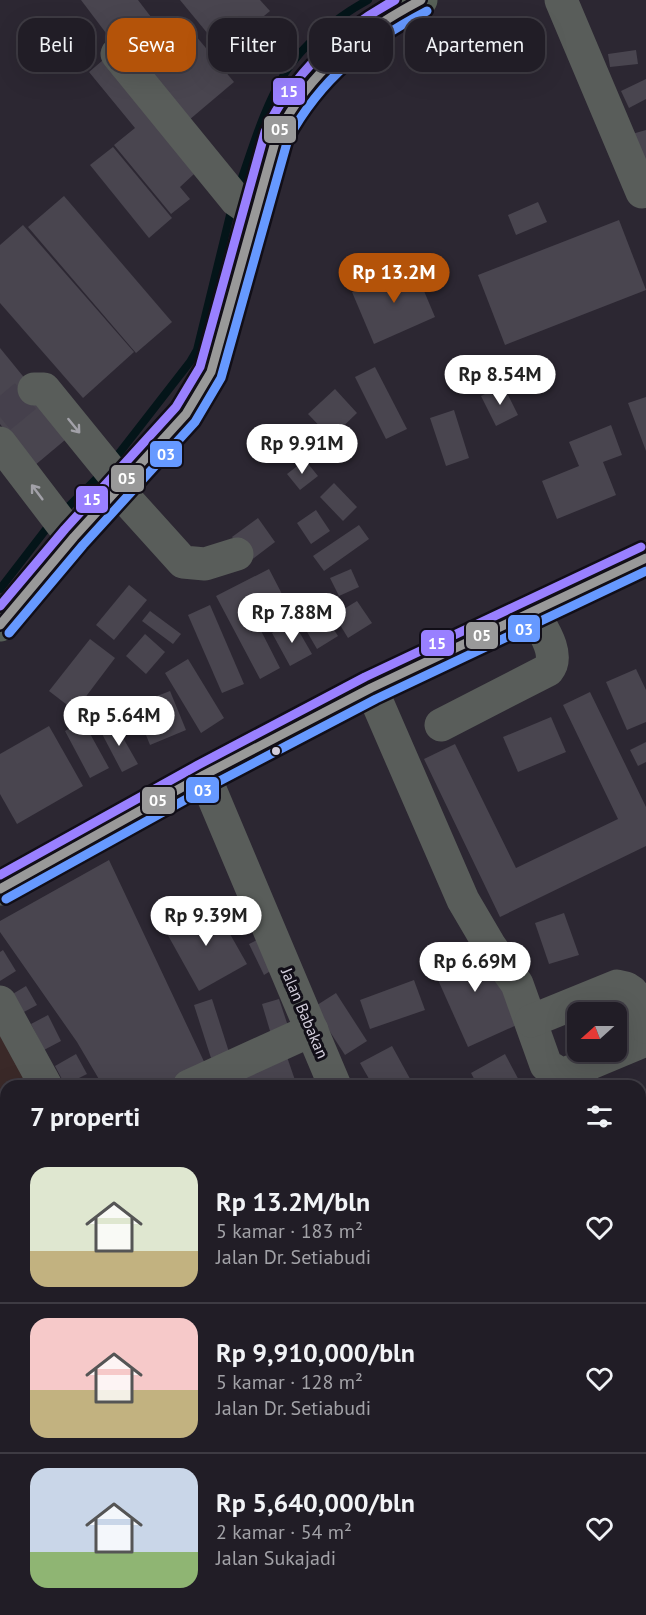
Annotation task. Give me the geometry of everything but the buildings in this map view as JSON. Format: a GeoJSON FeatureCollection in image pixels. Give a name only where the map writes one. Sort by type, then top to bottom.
{"type":"FeatureCollection","features":[{"type":"Feature","properties":{"kind":"main road"},"geometry":{"type":"LineString","coordinates":[[0,625],[74,537],[186,414],[211,372],[277,135],[288,112],[330,60],[366,31],[392,14],[421,0]]}},
{"type":"Feature","properties":{"kind":"main road"},"geometry":{"type":"LineString","coordinates":[[0,889],[204,775],[371,688],[646,558]]}},
{"type":"Feature","properties":{"kind":"street"},"geometry":{"type":"LineString","coordinates":[[561,0],[644,191]]}},
{"type":"Feature","properties":{"kind":"street"},"geometry":{"type":"LineString","coordinates":[[132,72],[237,200],[256,214]]}},
{"type":"Feature","properties":{"kind":"street"},"geometry":{"type":"LineString","coordinates":[[34,389],[44,389],[120,487],[183,562],[205,564],[237,554]]}},
{"type":"Feature","properties":{"kind":"street"},"geometry":{"type":"LineString","coordinates":[[0,443],[74,537]]}},
{"type":"Feature","properties":{"kind":"street"},"geometry":{"type":"LineString","coordinates":[[441,725],[548,670],[552,665],[552,652],[533,612]]}},
{"type":"Feature","properties":{"kind":"street"},"geometry":{"type":"LineString","coordinates":[[371,688],[463,900],[490,946],[517,984],[546,1065],[562,1075],[646,1040]]}},
{"type":"Feature","properties":{"kind":"street","name":"Jalan Babakan"},"geometry":{"type":"LineString","coordinates":[[204,775],[333,1080]]}},
{"type":"Feature","properties":{"kind":"street"},"geometry":{"type":"LineString","coordinates":[[531,1021],[617,986],[632,992],[646,1027]]}},
{"type":"Feature","properties":{"kind":"street"},"geometry":{"type":"LineString","coordinates":[[0,1002],[43,1080]]}},
{"type":"Feature","properties":{"kind":"street"},"geometry":{"type":"LineString","coordinates":[[202,1080],[312,1030]]}},
{"type":"Feature","properties":{"kind":"shaded area"},"geometry":{"type":"Polygon","coordinates":[[[0,1016],[37,1080],[0,1080],[0,1016]]]}},
{"type":"Feature","properties":{"kind":"waterway"},"geometry":{"type":"LineString","coordinates":[[238,189],[264,115],[285,73],[311,41],[345,14],[368,0]]}},
{"type":"Feature","properties":{"kind":"waterway"},"geometry":{"type":"LineString","coordinates":[[117,456],[197,350],[232,207]]}},
{"type":"Feature","properties":{"kind":"waterway"},"geometry":{"type":"LineString","coordinates":[[67,508],[97,478]]}},
{"type":"Feature","properties":{"kind":"waterway"},"geometry":{"type":"LineString","coordinates":[[0,589],[47,528]]}},
{"type":"Feature","properties":{"kind":"tunnel"},"geometry":{"type":"LineString","coordinates":[[0,417],[34,389]]}},
{"type":"Feature","properties":{"kind":"transit line","name":"15"},"geometry":{"type":"LineString","coordinates":[[0,606],[65,529],[176,407],[200,367],[265,132],[289,91],[303,73],[337,40],[355,25],[395,0]]}},
{"type":"Feature","properties":{"kind":"transit line","name":"05"},"geometry":{"type":"LineString","coordinates":[[0,625],[74,537],[186,414],[211,372],[277,135],[290,112],[305,91],[338,56],[376,26],[421,0]]}},
{"type":"Feature","properties":{"kind":"transit line","name":"03"},"geometry":{"type":"LineString","coordinates":[[9,633],[83,545],[195,422],[221,378],[288,139],[301,117],[330,80],[347,64],[384,36],[427,11]]}},
{"type":"Feature","properties":{"kind":"transit line","name":"15"},"geometry":{"type":"LineString","coordinates":[[0,875],[198,765],[365,677],[641,547]]}},
{"type":"Feature","properties":{"kind":"transit line","name":"05"},"geometry":{"type":"LineString","coordinates":[[0,889],[204,775],[371,688],[646,558]]}},
{"type":"Feature","properties":{"kind":"transit line","name":"03"},"geometry":{"type":"LineString","coordinates":[[6,899],[210,786],[376,699],[646,571]]}}]}
